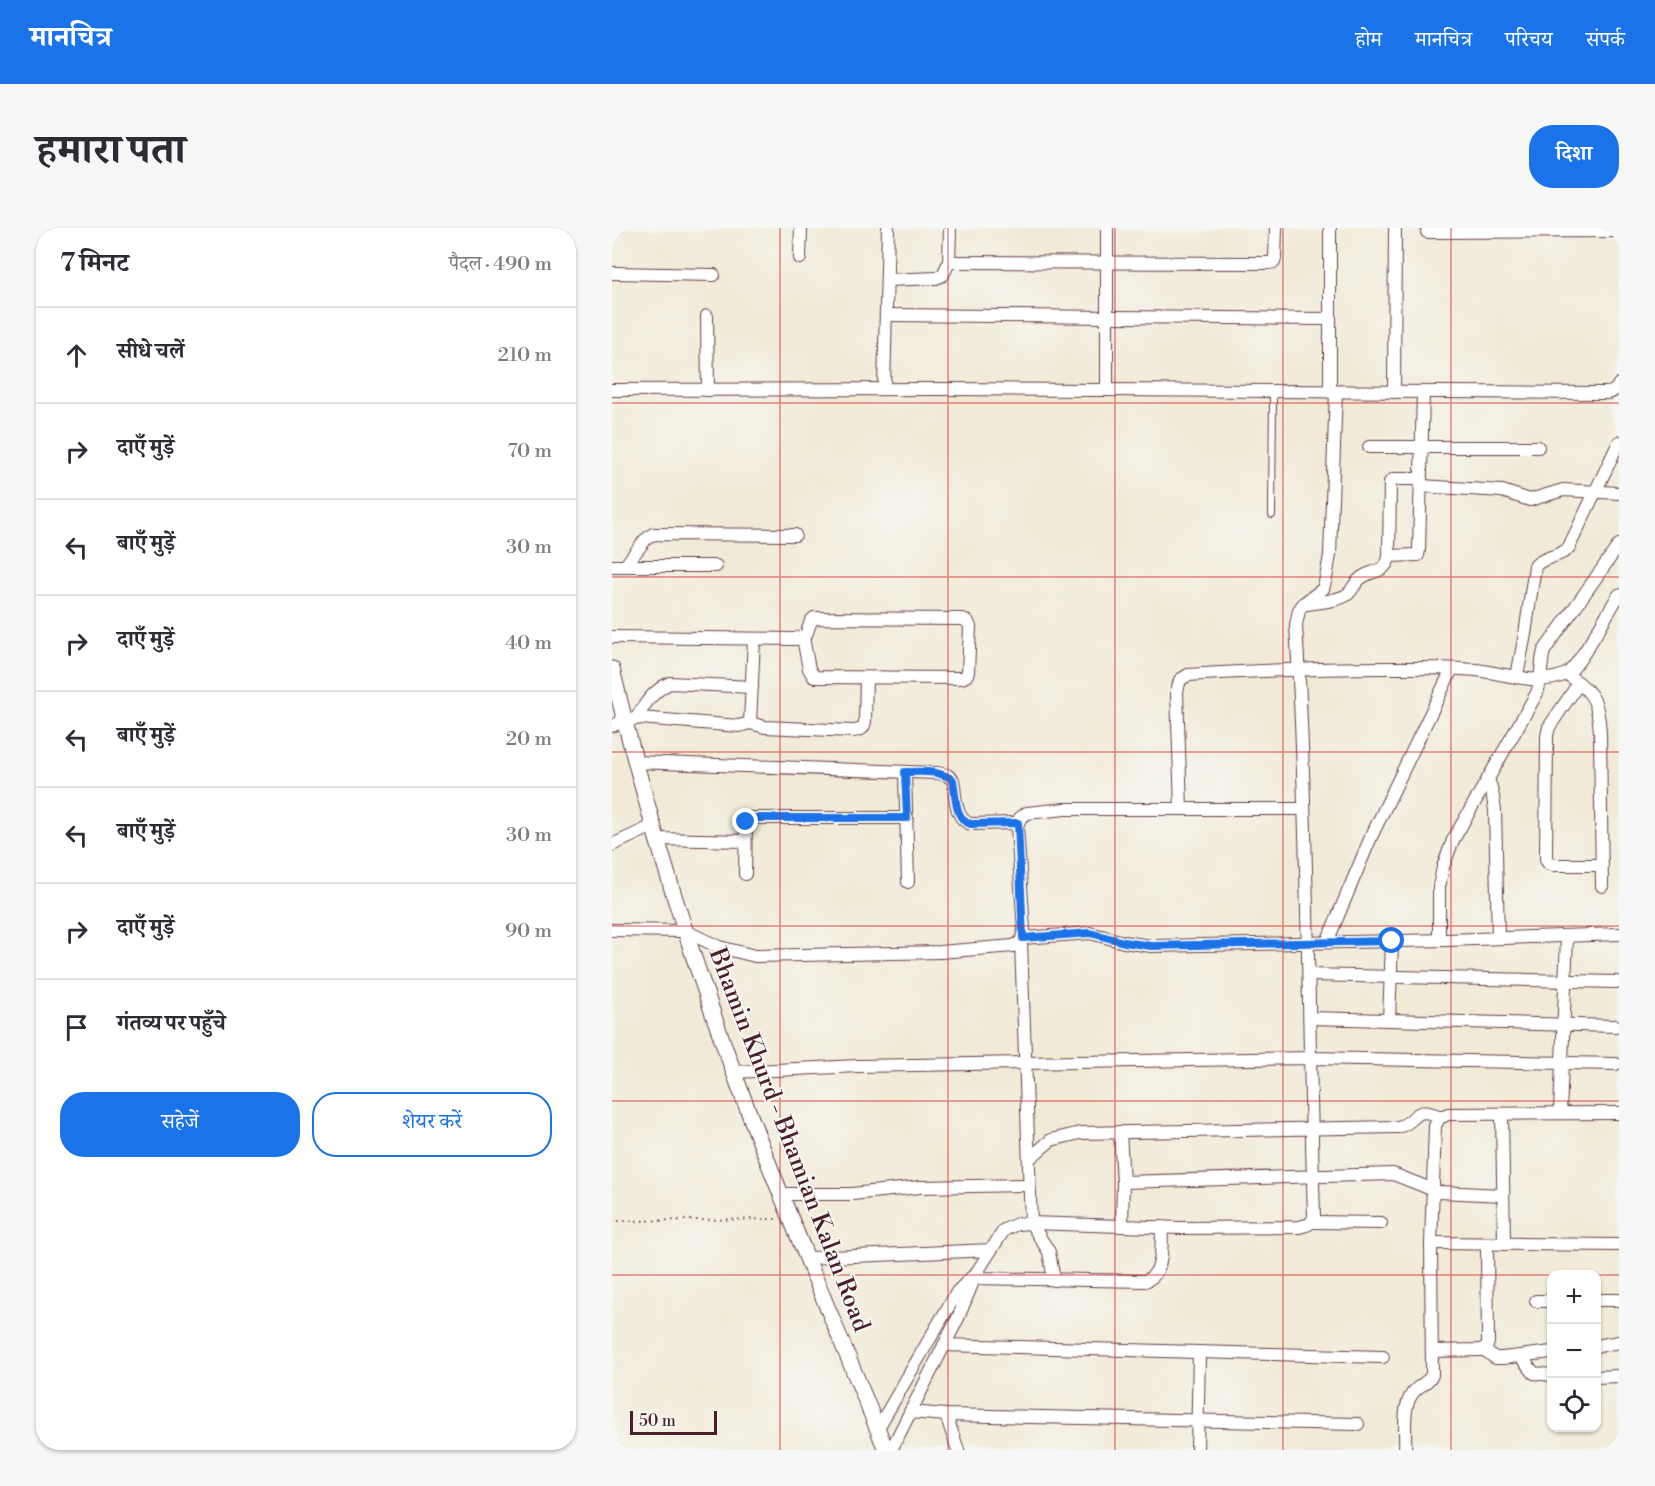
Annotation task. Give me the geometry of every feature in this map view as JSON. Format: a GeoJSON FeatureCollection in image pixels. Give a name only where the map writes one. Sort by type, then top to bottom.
{"type":"FeatureCollection","features":[{"type":"Feature","properties":{"kind":"street"},"geometry":{"type":"LineString","coordinates":[[800,258],[801,228]]}},
{"type":"Feature","properties":{"kind":"street"},"geometry":{"type":"LineString","coordinates":[[884,389],[888,228]]}},
{"type":"Feature","properties":{"kind":"street"},"geometry":{"type":"LineString","coordinates":[[886,280],[936,278],[943,275],[949,262],[950,228]]}},
{"type":"Feature","properties":{"kind":"street"},"geometry":{"type":"LineString","coordinates":[[1107,228],[1107,390]]}},
{"type":"Feature","properties":{"kind":"street"},"geometry":{"type":"LineString","coordinates":[[949,262],[1269,263],[1274,262],[1275,258],[1276,228]]}},
{"type":"Feature","properties":{"kind":"street"},"geometry":{"type":"LineString","coordinates":[[1313,1222],[1310,975],[1296,625],[1302,606],[1323,589],[1330,555],[1333,392],[1330,228]]}},
{"type":"Feature","properties":{"kind":"street"},"geometry":{"type":"LineString","coordinates":[[1394,392],[1395,228]]}},
{"type":"Feature","properties":{"kind":"street"},"geometry":{"type":"LineString","coordinates":[[1427,232],[1619,231]]}},
{"type":"Feature","properties":{"kind":"street"},"geometry":{"type":"LineString","coordinates":[[612,273],[714,275]]}},
{"type":"Feature","properties":{"kind":"street"},"geometry":{"type":"LineString","coordinates":[[886,315],[1330,318]]}},
{"type":"Feature","properties":{"kind":"street"},"geometry":{"type":"LineString","coordinates":[[707,316],[708,390]]}},
{"type":"Feature","properties":{"kind":"street"},"geometry":{"type":"LineString","coordinates":[[612,390],[884,389],[1611,393],[1618,387]]}},
{"type":"Feature","properties":{"kind":"street"},"geometry":{"type":"LineString","coordinates":[[1389,556],[1418,555],[1423,392]]}},
{"type":"Feature","properties":{"kind":"street"},"geometry":{"type":"LineString","coordinates":[[1517,676],[1535,566],[1541,560],[1561,555],[1568,549],[1619,442]]}},
{"type":"Feature","properties":{"kind":"street"},"geometry":{"type":"LineString","coordinates":[[1369,447],[1538,447]]}},
{"type":"Feature","properties":{"kind":"street"},"geometry":{"type":"LineString","coordinates":[[1302,606],[1342,597],[1349,593],[1360,578],[1382,570],[1387,564],[1390,482],[1394,478],[1502,491],[1530,500],[1563,490],[1619,493]]}},
{"type":"Feature","properties":{"kind":"street"},"geometry":{"type":"LineString","coordinates":[[625,566],[645,540],[653,534],[795,535]]}},
{"type":"Feature","properties":{"kind":"street"},"geometry":{"type":"LineString","coordinates":[[1439,940],[1439,887],[1443,867],[1453,840],[1538,693],[1544,651],[1619,545]]}},
{"type":"Feature","properties":{"kind":"street"},"geometry":{"type":"LineString","coordinates":[[612,566],[716,566]]}},
{"type":"Feature","properties":{"kind":"street"},"geometry":{"type":"LineString","coordinates":[[1180,808],[1177,691],[1180,680],[1188,675],[1298,668],[1452,669],[1541,679],[1566,674],[1579,660],[1619,595]]}},
{"type":"Feature","properties":{"kind":"street"},"geometry":{"type":"LineString","coordinates":[[814,618],[963,620],[968,622],[969,656],[966,676],[962,678],[866,678],[813,677],[809,669],[803,638],[814,618]]}},
{"type":"Feature","properties":{"kind":"street"},"geometry":{"type":"LineString","coordinates":[[612,637],[803,638]]}},
{"type":"Feature","properties":{"kind":"street"},"geometry":{"type":"LineString","coordinates":[[750,723],[753,639]]}},
{"type":"Feature","properties":{"kind":"street","name":"Bhamin Khurd - Bhamian Kalan Road"},"geometry":{"type":"LineString","coordinates":[[612,669],[624,722],[655,832],[685,931],[734,1072],[888,1450]]}},
{"type":"Feature","properties":{"kind":"street"},"geometry":{"type":"LineString","coordinates":[[1327,942],[1371,837],[1452,669]]}},
{"type":"Feature","properties":{"kind":"street"},"geometry":{"type":"LineString","coordinates":[[1566,674],[1590,692],[1598,711],[1602,886]]}},
{"type":"Feature","properties":{"kind":"street"},"geometry":{"type":"LineString","coordinates":[[624,722],[739,726],[750,723],[765,727],[861,730],[865,721],[866,678]]}},
{"type":"Feature","properties":{"kind":"street"},"geometry":{"type":"LineString","coordinates":[[624,722],[660,687],[670,683],[752,687]]}},
{"type":"Feature","properties":{"kind":"street"},"geometry":{"type":"LineString","coordinates":[[1579,683],[1550,727],[1547,736],[1546,860],[1549,864],[1554,865],[1602,865]]}},
{"type":"Feature","properties":{"kind":"street"},"geometry":{"type":"LineString","coordinates":[[635,762],[937,773],[947,775],[953,780],[959,817],[963,822],[971,824],[1018,823]]}},
{"type":"Feature","properties":{"kind":"street"},"geometry":{"type":"LineString","coordinates":[[905,772],[908,882]]}},
{"type":"Feature","properties":{"kind":"street"},"geometry":{"type":"LineString","coordinates":[[1488,778],[1495,810],[1498,938]]}},
{"type":"Feature","properties":{"kind":"street"},"geometry":{"type":"LineString","coordinates":[[1054,1280],[1049,1252],[1031,1223],[1018,823],[1020,818],[1027,813],[1041,810],[1303,809]]}},
{"type":"Feature","properties":{"kind":"street"},"geometry":{"type":"LineString","coordinates":[[745,874],[746,822],[750,818],[907,818]]}},
{"type":"Feature","properties":{"kind":"street"},"geometry":{"type":"LineString","coordinates":[[612,844],[655,832],[745,841]]}},
{"type":"Feature","properties":{"kind":"street"},"geometry":{"type":"LineString","coordinates":[[612,930],[685,931],[737,952],[772,956],[940,952],[1013,946],[1022,940],[1078,932],[1151,946],[1619,934]]}},
{"type":"Feature","properties":{"kind":"street"},"geometry":{"type":"LineString","coordinates":[[1560,1113],[1567,936]]}},
{"type":"Feature","properties":{"kind":"street"},"geometry":{"type":"LineString","coordinates":[[1389,1020],[1392,941]]}},
{"type":"Feature","properties":{"kind":"street"},"geometry":{"type":"LineString","coordinates":[[1310,975],[1617,982]]}},
{"type":"Feature","properties":{"kind":"street"},"geometry":{"type":"LineString","coordinates":[[1310,1018],[1616,1026]]}},
{"type":"Feature","properties":{"kind":"street"},"geometry":{"type":"LineString","coordinates":[[734,1072],[858,1066],[1310,1058],[1616,1064]]}},
{"type":"Feature","properties":{"kind":"street"},"geometry":{"type":"LineString","coordinates":[[1029,1159],[1051,1140],[1080,1133],[1398,1127],[1404,1125],[1417,1113],[1422,1112],[1441,1117]]}},
{"type":"Feature","properties":{"kind":"street"},"geometry":{"type":"LineString","coordinates":[[1405,1450],[1407,1407],[1410,1396],[1428,1382],[1432,1375],[1431,1243],[1435,1126],[1441,1117],[1448,1114],[1619,1113]]}},
{"type":"Feature","properties":{"kind":"street"},"geometry":{"type":"LineString","coordinates":[[1502,1114],[1504,1244]]}},
{"type":"Feature","properties":{"kind":"street"},"geometry":{"type":"LineString","coordinates":[[1120,1132],[1123,1182],[1122,1225]]}},
{"type":"Feature","properties":{"kind":"street"},"geometry":{"type":"LineString","coordinates":[[1123,1182],[1394,1174],[1432,1190],[1454,1194],[1503,1195]]}},
{"type":"Feature","properties":{"kind":"street"},"geometry":{"type":"LineString","coordinates":[[782,1194],[852,1194],[920,1187],[1029,1185]]}},
{"type":"Feature","properties":{"kind":"street"},"geometry":{"type":"LineString","coordinates":[[888,1450],[944,1345],[975,1275],[1004,1230],[1017,1224],[1299,1227],[1313,1222],[1381,1223]]}},
{"type":"Feature","properties":{"kind":"street"},"geometry":{"type":"LineString","coordinates":[[878,1428],[957,1292],[975,1275],[1054,1280],[1145,1281],[1154,1278],[1158,1271],[1162,1227]]}},
{"type":"Feature","properties":{"kind":"street"},"geometry":{"type":"LineString","coordinates":[[1431,1243],[1619,1245]]}},
{"type":"Feature","properties":{"kind":"street"},"geometry":{"type":"LineString","coordinates":[[1482,1349],[1488,1343],[1489,1336],[1487,1244]]}},
{"type":"Feature","properties":{"kind":"street"},"geometry":{"type":"LineString","coordinates":[[808,1258],[991,1250]]}},
{"type":"Feature","properties":{"kind":"street"},"geometry":{"type":"LineString","coordinates":[[1601,1300],[1619,1300]]}},
{"type":"Feature","properties":{"kind":"street"},"geometry":{"type":"LineString","coordinates":[[1536,1301],[1547,1301]]}},
{"type":"Feature","properties":{"kind":"street"},"geometry":{"type":"LineString","coordinates":[[1601,1345],[1619,1342]]}},
{"type":"Feature","properties":{"kind":"street"},"geometry":{"type":"LineString","coordinates":[[944,1345],[1383,1357]]}},
{"type":"Feature","properties":{"kind":"street"},"geometry":{"type":"LineString","coordinates":[[1432,1351],[1482,1349],[1495,1358],[1547,1353]]}},
{"type":"Feature","properties":{"kind":"street"},"geometry":{"type":"LineString","coordinates":[[1197,1450],[1198,1353]]}},
{"type":"Feature","properties":{"kind":"street"},"geometry":{"type":"LineString","coordinates":[[1520,1356],[1534,1373],[1547,1375]]}},
{"type":"Feature","properties":{"kind":"street"},"geometry":{"type":"LineString","coordinates":[[1601,1377],[1619,1376]]}},
{"type":"Feature","properties":{"kind":"street"},"geometry":{"type":"LineString","coordinates":[[910,1412],[946,1415],[1358,1424]]}},
{"type":"Feature","properties":{"kind":"street"},"geometry":{"type":"LineString","coordinates":[[946,1415],[958,1450]]}},
{"type":"Feature","properties":{"kind":"lane"},"geometry":{"type":"LineString","coordinates":[[1272,515],[1273,391]]}},
{"type":"Feature","properties":{"kind":"path"},"geometry":{"type":"LineString","coordinates":[[612,1221],[792,1219]]}},
{"type":"Feature","properties":{"kind":"route"},"geometry":{"type":"LineString","coordinates":[[746,822],[750,818],[907,818],[905,772],[937,773],[947,775],[953,780],[959,817],[963,822],[971,824],[1018,823],[1023,938],[1078,932],[1151,946],[1392,941]]}}]}
